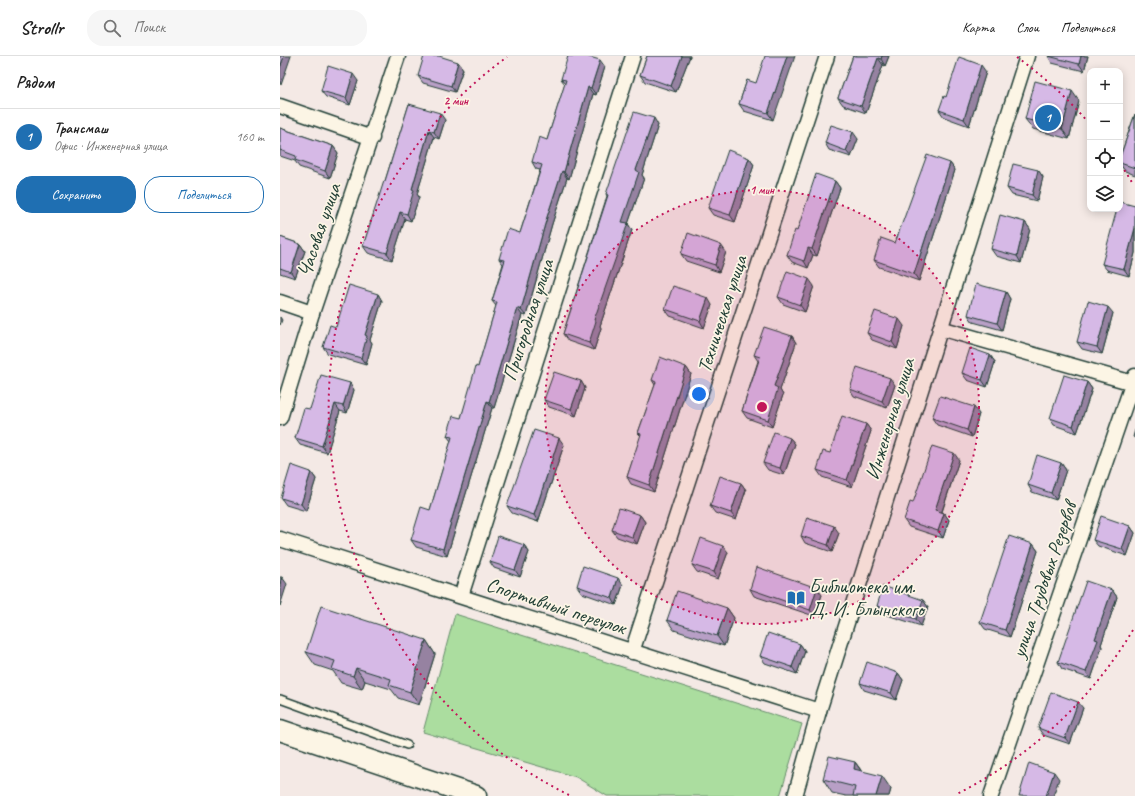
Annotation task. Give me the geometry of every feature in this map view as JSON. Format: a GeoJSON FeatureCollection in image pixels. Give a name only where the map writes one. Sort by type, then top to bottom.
{"type":"FeatureCollection","features":[{"type":"Feature","properties":{"kind":"main road"},"geometry":{"type":"LineString","coordinates":[[280,730],[476,796]]}},
{"type":"Feature","properties":{"kind":"street","name":"Часовая улица"},"geometry":{"type":"LineString","coordinates":[[280,418],[312,313],[372,138],[398,56]]}},
{"type":"Feature","properties":{"kind":"street","name":"Пригородная улица"},"geometry":{"type":"LineString","coordinates":[[461,596],[633,56]]}},
{"type":"Feature","properties":{"kind":"street","name":"Техническая улица"},"geometry":{"type":"LineString","coordinates":[[632,652],[827,56]]}},
{"type":"Feature","properties":{"kind":"street","name":"Инженерная улица"},"geometry":{"type":"LineString","coordinates":[[795,796],[819,711],[1028,56]]}},
{"type":"Feature","properties":{"kind":"street"},"geometry":{"type":"LineString","coordinates":[[280,106],[372,138]]}},
{"type":"Feature","properties":{"kind":"street"},"geometry":{"type":"LineString","coordinates":[[280,302],[312,313]]}},
{"type":"Feature","properties":{"kind":"street"},"geometry":{"type":"LineString","coordinates":[[940,328],[1134,380]]}},
{"type":"Feature","properties":{"kind":"street","name":"улица Трудовых Резервов"},"geometry":{"type":"LineString","coordinates":[[991,796],[1134,380]]}},
{"type":"Feature","properties":{"kind":"street","name":"Спортивный переулок"},"geometry":{"type":"LineString","coordinates":[[280,539],[819,711]]}},
{"type":"Feature","properties":{"kind":"lane"},"geometry":{"type":"LineString","coordinates":[[280,699],[407,745]]}},
{"type":"Feature","properties":{"kind":"green space"},"geometry":{"type":"Polygon","coordinates":[[[455,614],[802,724],[780,796],[607,796],[576,777],[423,732],[455,614]]]}},
{"type":"Feature","properties":{"kind":"building"},"geometry":{"type":"Polygon","coordinates":[[[280,56],[284,56],[280,68],[280,56]]]}},
{"type":"Feature","properties":{"kind":"building"},"geometry":{"type":"Polygon","coordinates":[[[424,56],[439,56],[458,62],[451,86],[418,76],[424,56]]]}},
{"type":"Feature","properties":{"kind":"building"},"geometry":{"type":"Polygon","coordinates":[[[568,56],[586,56],[600,60],[591,88],[588,87],[564,172],[562,171],[547,217],[521,310],[517,308],[489,402],[487,401],[443,549],[411,540],[421,507],[430,510],[452,437],[447,436],[453,416],[461,418],[476,366],[478,367],[497,302],[492,301],[505,260],[499,259],[508,229],[520,233],[542,165],[532,162],[539,137],[547,140],[566,80],[561,79],[568,56]]]}},
{"type":"Feature","properties":{"kind":"building"},"geometry":{"type":"Polygon","coordinates":[[[647,56],[682,56],[671,86],[640,75],[647,56]]]}},
{"type":"Feature","properties":{"kind":"building"},"geometry":{"type":"Polygon","coordinates":[[[765,56],[787,56],[768,113],[739,104],[747,80],[756,83],[765,56]]]}},
{"type":"Feature","properties":{"kind":"building"},"geometry":{"type":"Polygon","coordinates":[[[853,56],[882,56],[881,59],[878,58],[861,106],[838,98],[853,56]]]}},
{"type":"Feature","properties":{"kind":"building"},"geometry":{"type":"Polygon","coordinates":[[[1048,56],[1081,56],[1079,64],[1048,56]]]}},
{"type":"Feature","properties":{"kind":"building"},"geometry":{"type":"Polygon","coordinates":[[[959,57],[981,65],[964,119],[939,110],[944,96],[946,97],[959,57]]]}},
{"type":"Feature","properties":{"kind":"building"},"geometry":{"type":"Polygon","coordinates":[[[328,66],[353,74],[346,98],[321,91],[328,66]]]}},
{"type":"Feature","properties":{"kind":"building"},"geometry":{"type":"Polygon","coordinates":[[[1035,81],[1072,91],[1062,129],[1025,119],[1035,81]]]}},
{"type":"Feature","properties":{"kind":"building"},"geometry":{"type":"Polygon","coordinates":[[[409,104],[440,113],[434,132],[429,130],[412,189],[414,190],[407,214],[400,212],[387,253],[363,246],[409,104]]]}},
{"type":"Feature","properties":{"kind":"building"},"geometry":{"type":"Polygon","coordinates":[[[634,112],[654,118],[636,170],[639,172],[622,222],[628,223],[594,320],[596,321],[589,343],[563,334],[608,195],[606,194],[634,112]]]}},
{"type":"Feature","properties":{"kind":"building"},"geometry":{"type":"Polygon","coordinates":[[[1135,114],[1135,168],[1123,164],[1123,148],[1135,114]]]}},
{"type":"Feature","properties":{"kind":"building"},"geometry":{"type":"Polygon","coordinates":[[[831,125],[853,132],[846,151],[825,143],[831,125]]]}},
{"type":"Feature","properties":{"kind":"building"},"geometry":{"type":"Polygon","coordinates":[[[280,128],[333,146],[325,171],[295,160],[296,156],[280,150],[280,128]]]}},
{"type":"Feature","properties":{"kind":"building"},"geometry":{"type":"Polygon","coordinates":[[[728,150],[749,158],[730,215],[708,208],[728,150]]]}},
{"type":"Feature","properties":{"kind":"building"},"geometry":{"type":"Polygon","coordinates":[[[927,155],[950,163],[914,274],[874,260],[881,238],[895,243],[927,155]]]}},
{"type":"Feature","properties":{"kind":"building"},"geometry":{"type":"Polygon","coordinates":[[[1013,164],[1038,170],[1032,195],[1007,188],[1013,164]]]}},
{"type":"Feature","properties":{"kind":"building"},"geometry":{"type":"Polygon","coordinates":[[[816,174],[835,181],[812,249],[808,248],[804,261],[787,255],[795,230],[797,231],[816,174]]]}},
{"type":"Feature","properties":{"kind":"building"},"geometry":{"type":"Polygon","coordinates":[[[1123,203],[1135,206],[1135,228],[1124,269],[1102,264],[1116,212],[1123,212],[1123,203]]]}},
{"type":"Feature","properties":{"kind":"building"},"geometry":{"type":"Polygon","coordinates":[[[1000,215],[1025,222],[1017,256],[991,249],[1000,215]]]}},
{"type":"Feature","properties":{"kind":"building"},"geometry":{"type":"Polygon","coordinates":[[[688,233],[721,245],[715,265],[681,254],[688,233]]]}},
{"type":"Feature","properties":{"kind":"building"},"geometry":{"type":"Polygon","coordinates":[[[280,237],[300,244],[291,272],[280,268],[280,237]]]}},
{"type":"Feature","properties":{"kind":"building"},"geometry":{"type":"Polygon","coordinates":[[[787,271],[809,279],[800,305],[778,297],[787,271]]]}},
{"type":"Feature","properties":{"kind":"building"},"geometry":{"type":"Polygon","coordinates":[[[976,284],[1006,292],[997,323],[968,315],[976,284]]]}},
{"type":"Feature","properties":{"kind":"building"},"geometry":{"type":"Polygon","coordinates":[[[349,285],[378,294],[365,335],[367,336],[361,358],[323,347],[330,325],[336,327],[349,285]]]}},
{"type":"Feature","properties":{"kind":"building"},"geometry":{"type":"Polygon","coordinates":[[[673,286],[708,298],[700,321],[665,309],[673,286]]]}},
{"type":"Feature","properties":{"kind":"building"},"geometry":{"type":"Polygon","coordinates":[[[1088,301],[1108,307],[1097,347],[1077,342],[1088,301]]]}},
{"type":"Feature","properties":{"kind":"building"},"geometry":{"type":"Polygon","coordinates":[[[875,311],[899,319],[892,342],[867,333],[875,311]]]}},
{"type":"Feature","properties":{"kind":"building"},"geometry":{"type":"Polygon","coordinates":[[[764,327],[792,336],[774,386],[778,388],[768,420],[742,411],[760,357],[754,355],[764,327]]]}},
{"type":"Feature","properties":{"kind":"building"},"geometry":{"type":"Polygon","coordinates":[[[970,348],[990,355],[982,380],[962,373],[970,348]]]}},
{"type":"Feature","properties":{"kind":"building"},"geometry":{"type":"Polygon","coordinates":[[[660,357],[686,367],[649,485],[627,477],[641,434],[638,433],[656,382],[652,380],[660,357]]]}},
{"type":"Feature","properties":{"kind":"building"},"geometry":{"type":"Polygon","coordinates":[[[857,367],[890,378],[882,401],[850,389],[857,367]]]}},
{"type":"Feature","properties":{"kind":"building"},"geometry":{"type":"Polygon","coordinates":[[[554,372],[581,381],[571,409],[544,400],[554,372]]]}},
{"type":"Feature","properties":{"kind":"building"},"geometry":{"type":"Polygon","coordinates":[[[321,375],[350,383],[343,406],[335,404],[322,446],[295,438],[304,408],[310,409],[321,375]]]}},
{"type":"Feature","properties":{"kind":"building"},"geometry":{"type":"Polygon","coordinates":[[[1064,375],[1087,382],[1073,426],[1050,418],[1064,375]]]}},
{"type":"Feature","properties":{"kind":"building"},"geometry":{"type":"Polygon","coordinates":[[[940,396],[974,407],[967,430],[932,418],[940,396]]]}},
{"type":"Feature","properties":{"kind":"building"},"geometry":{"type":"Polygon","coordinates":[[[842,416],[866,424],[847,480],[817,470],[823,451],[830,453],[842,416]]]}},
{"type":"Feature","properties":{"kind":"building"},"geometry":{"type":"Polygon","coordinates":[[[534,430],[559,438],[534,515],[507,506],[534,430]]]}},
{"type":"Feature","properties":{"kind":"building"},"geometry":{"type":"Polygon","coordinates":[[[774,432],[790,438],[780,468],[763,463],[774,432]]]}},
{"type":"Feature","properties":{"kind":"building"},"geometry":{"type":"Polygon","coordinates":[[[932,446],[954,453],[935,510],[944,513],[938,531],[904,520],[910,502],[913,503],[932,446]]]}},
{"type":"Feature","properties":{"kind":"building"},"geometry":{"type":"Polygon","coordinates":[[[1037,455],[1061,463],[1051,493],[1028,485],[1037,455]]]}},
{"type":"Feature","properties":{"kind":"building"},"geometry":{"type":"Polygon","coordinates":[[[291,465],[311,472],[301,504],[281,498],[291,465]]]}},
{"type":"Feature","properties":{"kind":"building"},"geometry":{"type":"Polygon","coordinates":[[[720,476],[741,483],[731,513],[710,506],[720,476]]]}},
{"type":"Feature","properties":{"kind":"building"},"geometry":{"type":"Polygon","coordinates":[[[619,508],[640,515],[632,537],[612,530],[619,508]]]}},
{"type":"Feature","properties":{"kind":"building"},"geometry":{"type":"Polygon","coordinates":[[[1101,516],[1130,526],[1122,549],[1093,540],[1101,516]]]}},
{"type":"Feature","properties":{"kind":"building"},"geometry":{"type":"Polygon","coordinates":[[[807,517],[834,526],[828,545],[801,536],[807,517]]]}},
{"type":"Feature","properties":{"kind":"building"},"geometry":{"type":"Polygon","coordinates":[[[498,536],[524,545],[515,570],[490,562],[498,536]]]}},
{"type":"Feature","properties":{"kind":"building"},"geometry":{"type":"Polygon","coordinates":[[[1009,536],[1033,544],[1005,630],[980,622],[1009,536]]]}},
{"type":"Feature","properties":{"kind":"building"},"geometry":{"type":"Polygon","coordinates":[[[701,538],[723,546],[714,572],[692,565],[701,538]]]}},
{"type":"Feature","properties":{"kind":"building"},"geometry":{"type":"Polygon","coordinates":[[[583,566],[618,578],[612,598],[577,586],[583,566]]]}},
{"type":"Feature","properties":{"kind":"building"},"geometry":{"type":"Polygon","coordinates":[[[757,567],[817,588],[810,610],[750,589],[757,567]]]}},
{"type":"Feature","properties":{"kind":"building"},"geometry":{"type":"Polygon","coordinates":[[[1086,581],[1112,590],[1095,639],[1098,640],[1086,672],[1058,662],[1086,581]]]}},
{"type":"Feature","properties":{"kind":"building"},"geometry":{"type":"Polygon","coordinates":[[[883,586],[923,600],[916,619],[877,606],[883,586]]]}},
{"type":"Feature","properties":{"kind":"building"},"geometry":{"type":"Polygon","coordinates":[[[677,591],[727,608],[717,636],[667,620],[677,591]]]}},
{"type":"Feature","properties":{"kind":"building"},"geometry":{"type":"Polygon","coordinates":[[[321,606],[426,640],[410,692],[389,685],[391,679],[356,668],[353,676],[332,669],[335,661],[306,652],[321,606]]]}},
{"type":"Feature","properties":{"kind":"building"},"geometry":{"type":"Polygon","coordinates":[[[768,633],[800,644],[792,667],[760,656],[768,633]]]}},
{"type":"Feature","properties":{"kind":"building"},"geometry":{"type":"Polygon","coordinates":[[[867,662],[898,673],[891,693],[860,683],[867,662]]]}},
{"type":"Feature","properties":{"kind":"building"},"geometry":{"type":"Polygon","coordinates":[[[1051,692],[1078,702],[1065,738],[1038,728],[1051,692]]]}},
{"type":"Feature","properties":{"kind":"building"},"geometry":{"type":"Polygon","coordinates":[[[829,756],[855,762],[854,769],[882,776],[876,796],[853,796],[855,787],[823,779],[829,756]]]}},
{"type":"Feature","properties":{"kind":"building"},"geometry":{"type":"Polygon","coordinates":[[[1029,763],[1054,772],[1046,796],[1019,796],[1029,763]]]}},
{"type":"Feature","properties":{"kind":"place","name":"Трансмаш"},"geometry":{"type":"Point","coordinates":[1048,118]}},
{"type":"Feature","properties":{"kind":"place","name":"Библиотека им. Д. И. Блынского"},"geometry":{"type":"Point","coordinates":[796,598]}}]}
